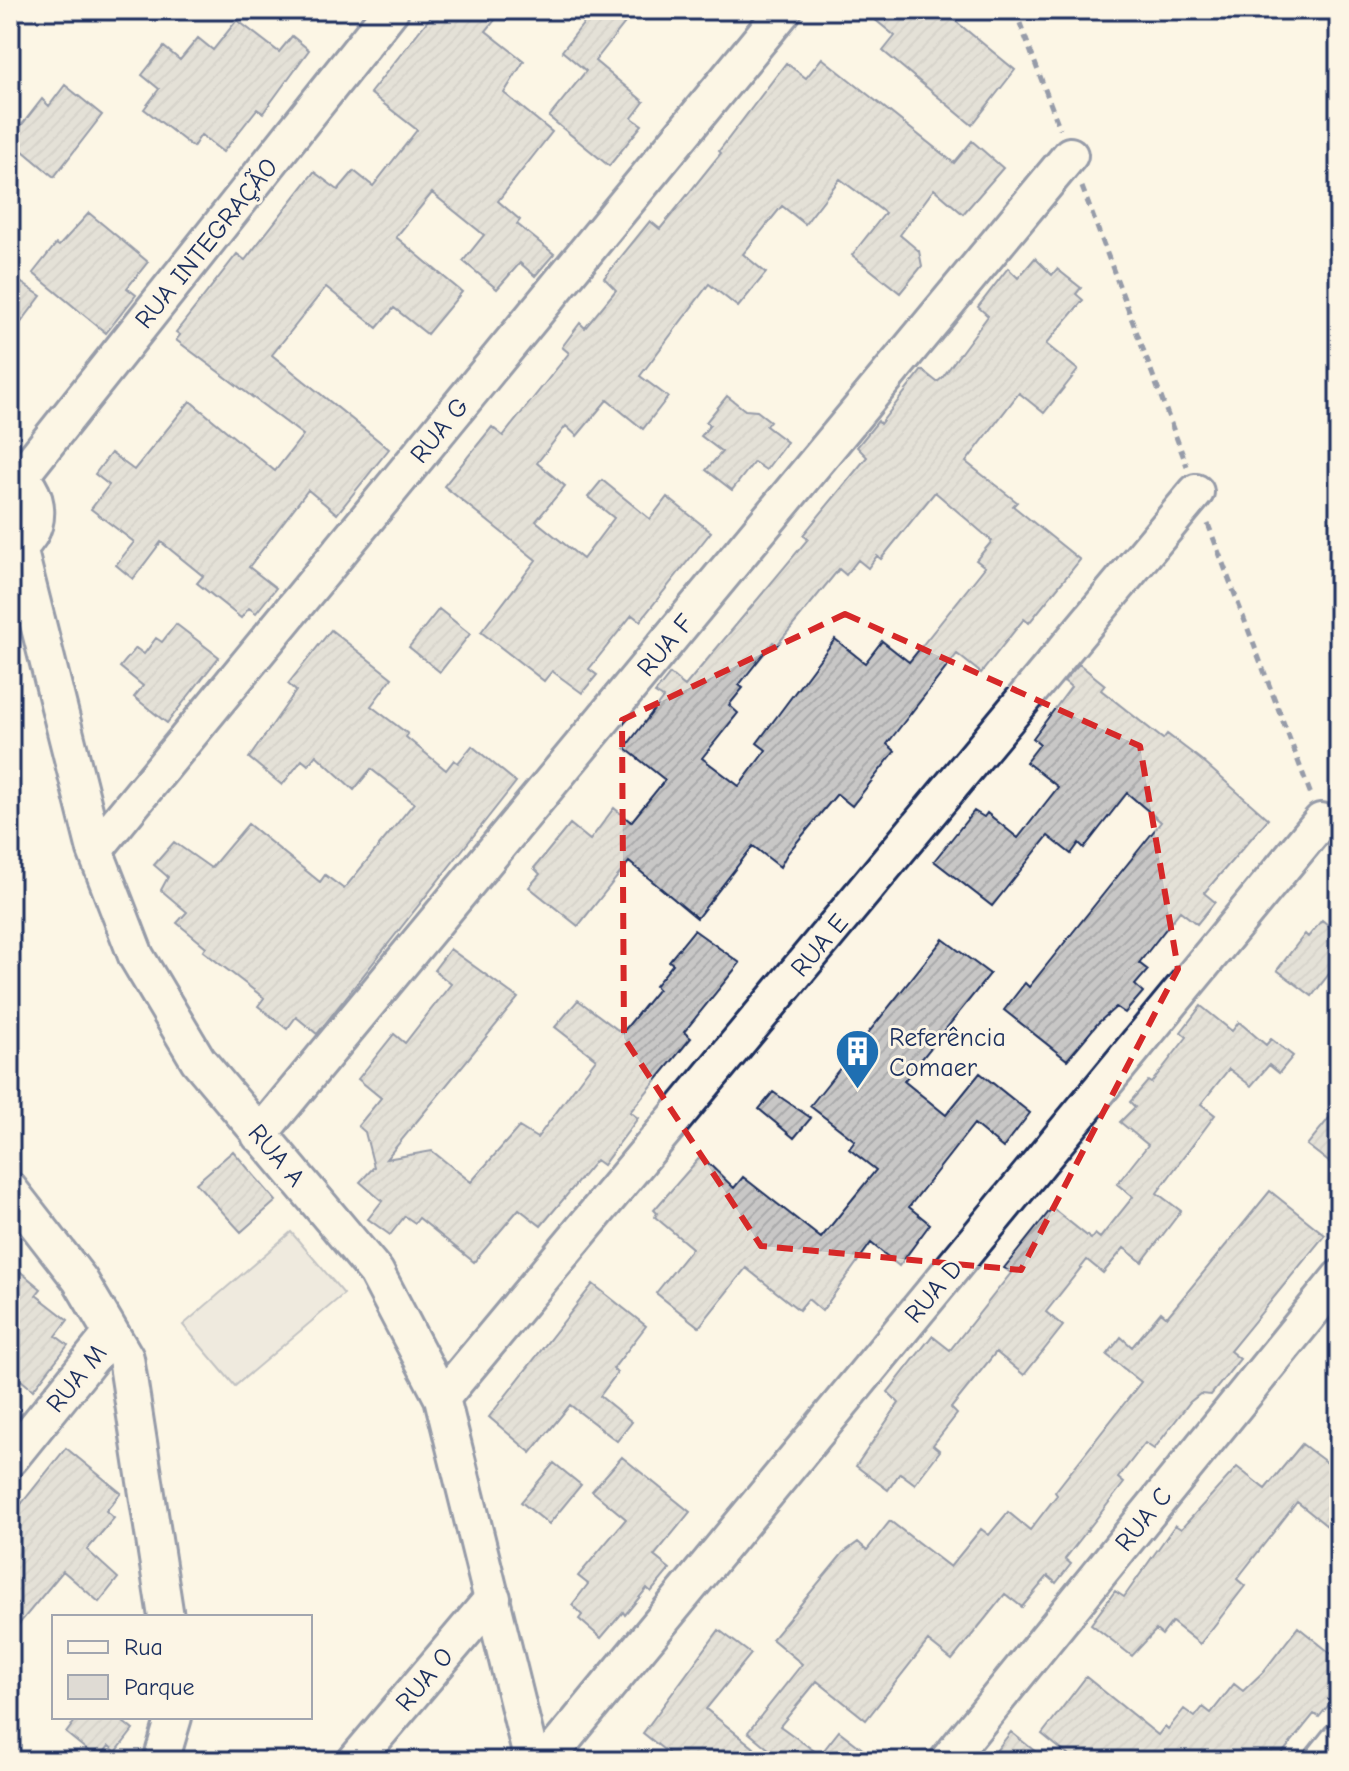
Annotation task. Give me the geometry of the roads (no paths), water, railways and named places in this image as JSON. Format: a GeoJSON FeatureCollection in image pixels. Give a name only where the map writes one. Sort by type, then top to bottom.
{"type":"FeatureCollection","features":[{"type":"Feature","properties":{"kind":"street","name":"RUA INTEGRAÇÃO"},"geometry":{"type":"LineString","coordinates":[[15,473],[391,10]]}},
{"type":"Feature","properties":{"kind":"street","name":"RUA G"},"geometry":{"type":"LineString","coordinates":[[95,850],[784,10]]}},
{"type":"Feature","properties":{"kind":"street","name":"RUA F"},"geometry":{"type":"LineString","coordinates":[[259,1135],[1070,155]]}},
{"type":"Feature","properties":{"kind":"street"},"geometry":{"type":"LineString","coordinates":[[14,550],[32,532],[38,512],[33,492],[15,473]]}},
{"type":"Feature","properties":{"kind":"street","name":"RUA E"},"geometry":{"type":"LineString","coordinates":[[442,1398],[1196,492]]}},
{"type":"Feature","properties":{"kind":"street","name":"RUA A"},"geometry":{"type":"LineString","coordinates":[[14,550],[95,850],[136,956],[198,1060],[376,1272],[442,1398],[532,1761]]}},
{"type":"Feature","properties":{"kind":"street","name":"RUA D"},"geometry":{"type":"LineString","coordinates":[[546,1761],[1321,821]]}},
{"type":"Feature","properties":{"kind":"street"},"geometry":{"type":"LineString","coordinates":[[10,1190],[80,1280],[126,1358],[166,1615]]}},
{"type":"Feature","properties":{"kind":"street","name":"RUA C"},"geometry":{"type":"LineString","coordinates":[[947,1761],[1339,1278]]}},
{"type":"Feature","properties":{"kind":"street","name":"RUA M"},"geometry":{"type":"LineString","coordinates":[[10,1459],[111,1334]]}},
{"type":"Feature","properties":{"kind":"street","name":"RUA O"},"geometry":{"type":"LineString","coordinates":[[355,1761],[493,1598]]}},
{"type":"Feature","properties":{"kind":"street"},"geometry":{"type":"LineString","coordinates":[[161,1761],[173,1719]]}},
{"type":"Feature","properties":{"kind":"street"},"geometry":{"type":"LineString","coordinates":[[1322,1761],[1339,1740]]}},
{"type":"Feature","properties":{"kind":"place","name":"Referência Comaer"},"geometry":{"type":"Point","coordinates":[858,1091]}}]}
